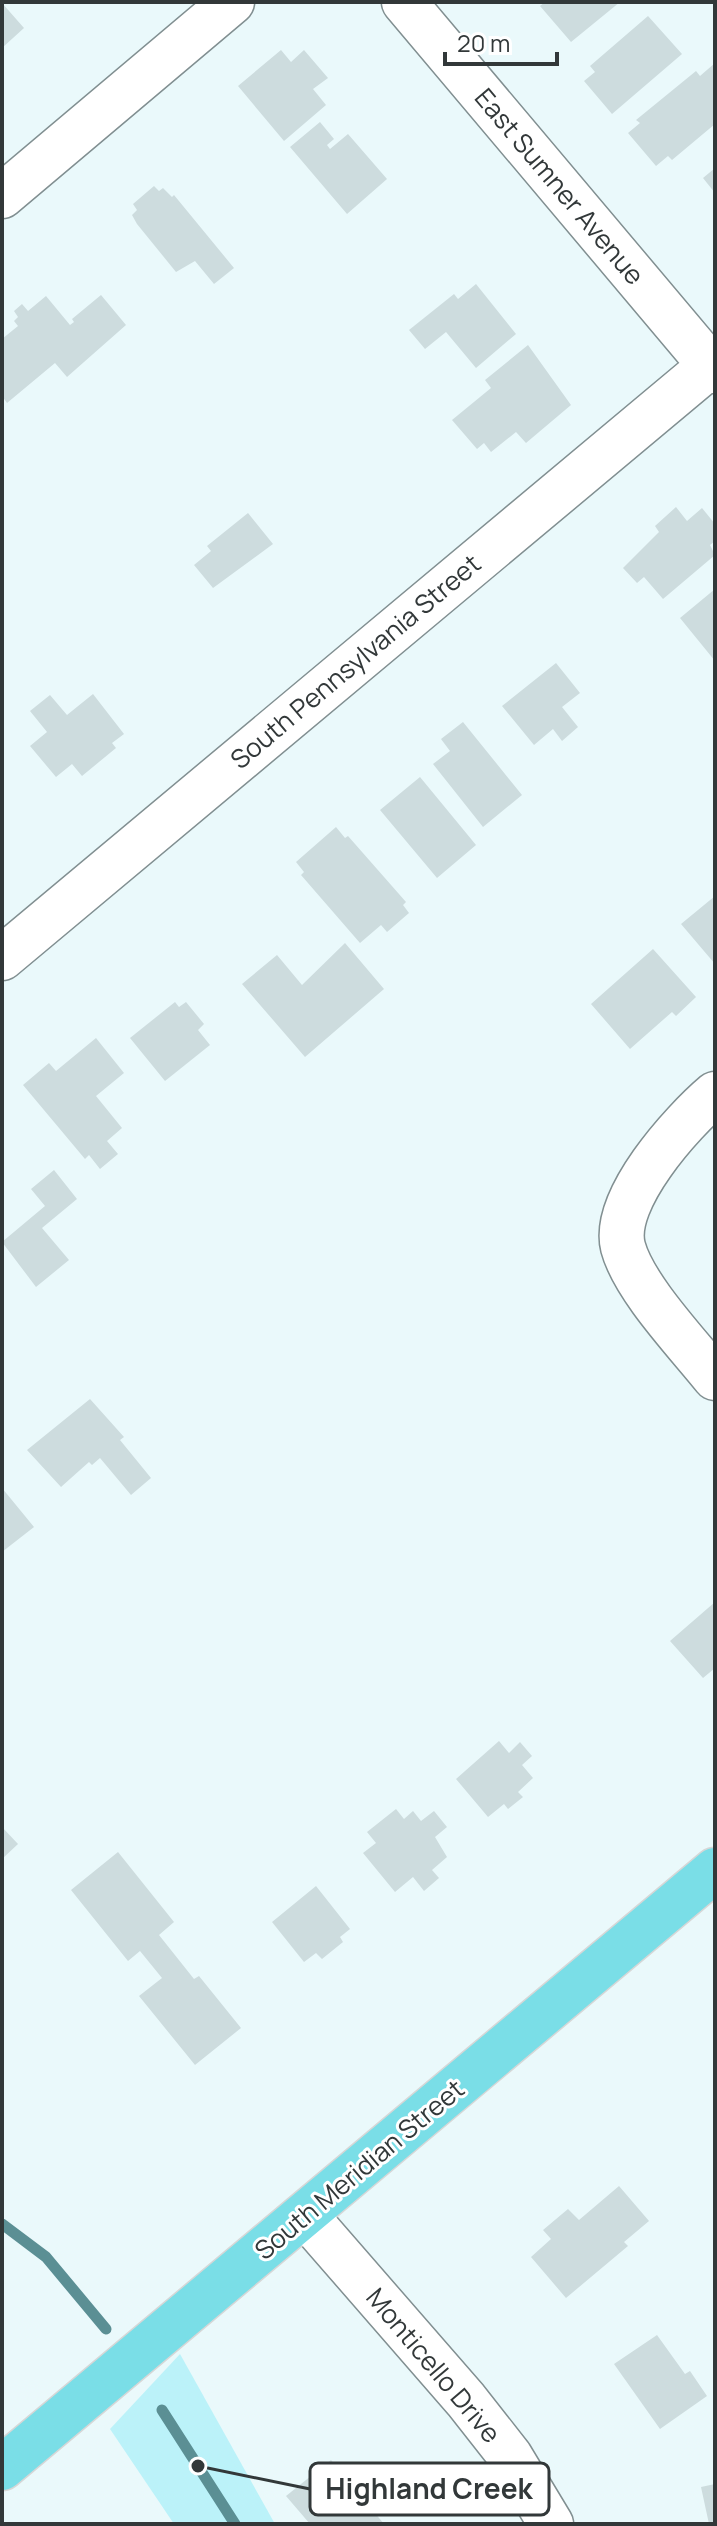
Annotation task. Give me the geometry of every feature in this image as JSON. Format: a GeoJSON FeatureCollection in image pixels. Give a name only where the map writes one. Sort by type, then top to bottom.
{"type":"FeatureCollection","features":[{"type":"Feature","properties":{"kind":"main road","name":"South Meridian Street"},"geometry":{"type":"LineString","coordinates":[[2,2468],[715,1870]]}},
{"type":"Feature","properties":{"kind":"street"},"geometry":{"type":"LineString","coordinates":[[2,196],[232,2]]}},
{"type":"Feature","properties":{"kind":"street","name":"East Sumner Avenue"},"geometry":{"type":"LineString","coordinates":[[404,2],[709,352]]}},
{"type":"Feature","properties":{"kind":"street","name":"South Pennsylvania Street"},"geometry":{"type":"LineString","coordinates":[[2,958],[709,352]]}},
{"type":"Feature","properties":{"kind":"street"},"geometry":{"type":"LineString","coordinates":[[715,1094],[698,1108],[653,1164],[629,1200],[623,1226],[623,1247],[648,1294],[715,1378]]}},
{"type":"Feature","properties":{"kind":"street","name":"Monticello Drive"},"geometry":{"type":"LineString","coordinates":[[305,2215],[466,2400],[510,2456],[551,2524]]}},
{"type":"Feature","properties":{"kind":"shaded area"},"geometry":{"type":"Polygon","coordinates":[[[180,2354],[275,2524],[174,2524],[110,2429],[180,2354]]]}},
{"type":"Feature","properties":{"kind":"building"},"geometry":{"type":"Polygon","coordinates":[[[545,2],[620,2],[571,42],[540,6],[545,2]]]}},
{"type":"Feature","properties":{"kind":"building"},"geometry":{"type":"Polygon","coordinates":[[[2,3],[24,28],[2,48],[2,3]]]}},
{"type":"Feature","properties":{"kind":"building"},"geometry":{"type":"Polygon","coordinates":[[[648,16],[682,54],[612,114],[584,81],[595,72],[590,66],[648,16]]]}},
{"type":"Feature","properties":{"kind":"building"},"geometry":{"type":"Polygon","coordinates":[[[281,50],[291,62],[304,50],[328,78],[313,89],[326,105],[284,141],[238,86],[281,50]]]}},
{"type":"Feature","properties":{"kind":"building"},"geometry":{"type":"Polygon","coordinates":[[[715,63],[715,124],[672,160],[668,156],[656,166],[628,133],[640,123],[636,120],[696,71],[700,76],[715,63]]]}},
{"type":"Feature","properties":{"kind":"building"},"geometry":{"type":"Polygon","coordinates":[[[320,122],[334,139],[327,145],[330,149],[348,134],[387,179],[347,214],[290,147],[320,122]]]}},
{"type":"Feature","properties":{"kind":"building"},"geometry":{"type":"Polygon","coordinates":[[[715,168],[715,193],[703,178],[715,168]]]}},
{"type":"Feature","properties":{"kind":"building"},"geometry":{"type":"Polygon","coordinates":[[[154,186],[159,191],[163,188],[172,197],[174,195],[234,268],[214,284],[195,261],[176,272],[137,224],[132,215],[137,210],[133,204],[154,186]]]}},
{"type":"Feature","properties":{"kind":"building"},"geometry":{"type":"Polygon","coordinates":[[[476,284],[516,334],[476,368],[446,332],[425,349],[409,330],[454,294],[458,299],[476,284]]]}},
{"type":"Feature","properties":{"kind":"building"},"geometry":{"type":"Polygon","coordinates":[[[101,295],[126,325],[67,377],[55,363],[7,403],[2,396],[2,339],[18,326],[14,321],[18,317],[14,311],[22,304],[28,311],[46,296],[70,325],[74,322],[72,319],[101,295]]]}},
{"type":"Feature","properties":{"kind":"building"},"geometry":{"type":"Polygon","coordinates":[[[528,345],[571,405],[526,443],[516,432],[491,452],[484,443],[477,449],[452,420],[491,388],[485,380],[528,345]]]}},
{"type":"Feature","properties":{"kind":"building"},"geometry":{"type":"Polygon","coordinates":[[[676,507],[687,521],[702,508],[715,524],[715,541],[710,545],[715,555],[663,599],[644,577],[637,583],[623,568],[659,532],[655,526],[676,507]]]}},
{"type":"Feature","properties":{"kind":"building"},"geometry":{"type":"Polygon","coordinates":[[[248,513],[273,544],[213,588],[194,565],[211,551],[207,546],[248,513]]]}},
{"type":"Feature","properties":{"kind":"building"},"geometry":{"type":"Polygon","coordinates":[[[715,589],[715,661],[680,618],[715,589]]]}},
{"type":"Feature","properties":{"kind":"building"},"geometry":{"type":"Polygon","coordinates":[[[556,663],[580,693],[562,707],[578,727],[562,741],[553,729],[534,745],[502,706],[556,663]]]}},
{"type":"Feature","properties":{"kind":"building"},"geometry":{"type":"Polygon","coordinates":[[[93,694],[124,734],[112,743],[116,748],[82,776],[72,764],[56,777],[30,746],[47,732],[30,711],[50,695],[67,715],[93,694]]]}},
{"type":"Feature","properties":{"kind":"building"},"geometry":{"type":"Polygon","coordinates":[[[463,722],[522,795],[483,827],[433,764],[450,751],[441,739],[463,722]]]}},
{"type":"Feature","properties":{"kind":"building"},"geometry":{"type":"Polygon","coordinates":[[[420,777],[476,845],[437,878],[380,810],[420,777]]]}},
{"type":"Feature","properties":{"kind":"building"},"geometry":{"type":"Polygon","coordinates":[[[336,827],[345,838],[348,836],[406,902],[403,905],[409,913],[387,932],[381,925],[360,943],[301,875],[304,872],[296,862],[336,827]]]}},
{"type":"Feature","properties":{"kind":"building"},"geometry":{"type":"Polygon","coordinates":[[[715,896],[715,964],[681,924],[715,896]]]}},
{"type":"Feature","properties":{"kind":"building"},"geometry":{"type":"Polygon","coordinates":[[[345,943],[384,989],[305,1057],[242,984],[277,955],[302,985],[345,943]]]}},
{"type":"Feature","properties":{"kind":"building"},"geometry":{"type":"Polygon","coordinates":[[[653,949],[696,997],[676,1016],[672,1012],[630,1049],[591,1004],[653,949]]]}},
{"type":"Feature","properties":{"kind":"building"},"geometry":{"type":"Polygon","coordinates":[[[175,1002],[179,1007],[186,1002],[204,1024],[198,1030],[210,1045],[165,1081],[130,1038],[175,1002]]]}},
{"type":"Feature","properties":{"kind":"building"},"geometry":{"type":"Polygon","coordinates":[[[96,1038],[124,1073],[96,1096],[122,1128],[107,1141],[118,1154],[100,1169],[89,1155],[85,1159],[23,1085],[49,1063],[56,1071],[96,1038]]]}},
{"type":"Feature","properties":{"kind":"building"},"geometry":{"type":"Polygon","coordinates":[[[54,1170],[77,1199],[42,1228],[69,1260],[36,1287],[2,1242],[45,1206],[31,1189],[54,1170]]]}},
{"type":"Feature","properties":{"kind":"building"},"geometry":{"type":"Polygon","coordinates":[[[90,1399],[124,1437],[120,1440],[151,1478],[131,1495],[100,1458],[92,1465],[89,1462],[61,1487],[27,1450],[90,1399]]]}},
{"type":"Feature","properties":{"kind":"building"},"geometry":{"type":"Polygon","coordinates":[[[2,1488],[34,1527],[2,1552],[2,1488]]]}},
{"type":"Feature","properties":{"kind":"building"},"geometry":{"type":"Polygon","coordinates":[[[715,1602],[715,1668],[703,1678],[670,1641],[715,1602]]]}},
{"type":"Feature","properties":{"kind":"building"},"geometry":{"type":"Polygon","coordinates":[[[499,1741],[509,1753],[520,1742],[532,1756],[522,1765],[533,1778],[518,1792],[523,1797],[508,1809],[504,1804],[488,1817],[456,1779],[499,1741]]]}},
{"type":"Feature","properties":{"kind":"building"},"geometry":{"type":"Polygon","coordinates":[[[396,1809],[404,1819],[413,1811],[421,1821],[434,1811],[447,1827],[435,1837],[447,1857],[432,1870],[439,1878],[424,1891],[413,1877],[395,1892],[363,1853],[376,1843],[367,1832],[396,1809]]]}},
{"type":"Feature","properties":{"kind":"building"},"geometry":{"type":"Polygon","coordinates":[[[2,1827],[18,1844],[2,1859],[2,1827]]]}},
{"type":"Feature","properties":{"kind":"building"},"geometry":{"type":"Polygon","coordinates":[[[118,1852],[174,1922],[159,1935],[194,1979],[199,1976],[241,2028],[195,2065],[139,1996],[162,1978],[140,1951],[128,1961],[71,1890],[118,1852]]]}},
{"type":"Feature","properties":{"kind":"building"},"geometry":{"type":"Polygon","coordinates":[[[316,1886],[350,1929],[340,1937],[343,1942],[322,1959],[316,1953],[304,1962],[272,1922],[316,1886]]]}},
{"type":"Feature","properties":{"kind":"building"},"geometry":{"type":"Polygon","coordinates":[[[619,2186],[649,2221],[624,2242],[628,2246],[566,2298],[531,2257],[551,2239],[543,2230],[568,2209],[579,2220],[619,2186]]]}},
{"type":"Feature","properties":{"kind":"building"},"geometry":{"type":"Polygon","coordinates":[[[657,2335],[685,2374],[690,2371],[707,2396],[660,2429],[614,2364],[657,2335]]]}},
{"type":"Feature","properties":{"kind":"building"},"geometry":{"type":"Polygon","coordinates":[[[331,2460],[384,2524],[310,2524],[286,2496],[331,2460]]]}},
{"type":"Feature","properties":{"kind":"building"},"geometry":{"type":"Polygon","coordinates":[[[715,2484],[715,2524],[709,2524],[701,2487],[715,2484]]]}},
{"type":"Feature","properties":{"kind":"waterway"},"geometry":{"type":"LineString","coordinates":[[2,2224],[46,2257],[106,2329]]}},
{"type":"Feature","properties":{"kind":"waterway"},"geometry":{"type":"LineString","coordinates":[[162,2410],[235,2524]]}},
{"type":"Feature","properties":{"kind":"place","name":"Highland Creek"},"geometry":{"type":"Point","coordinates":[198,2466]}}]}
